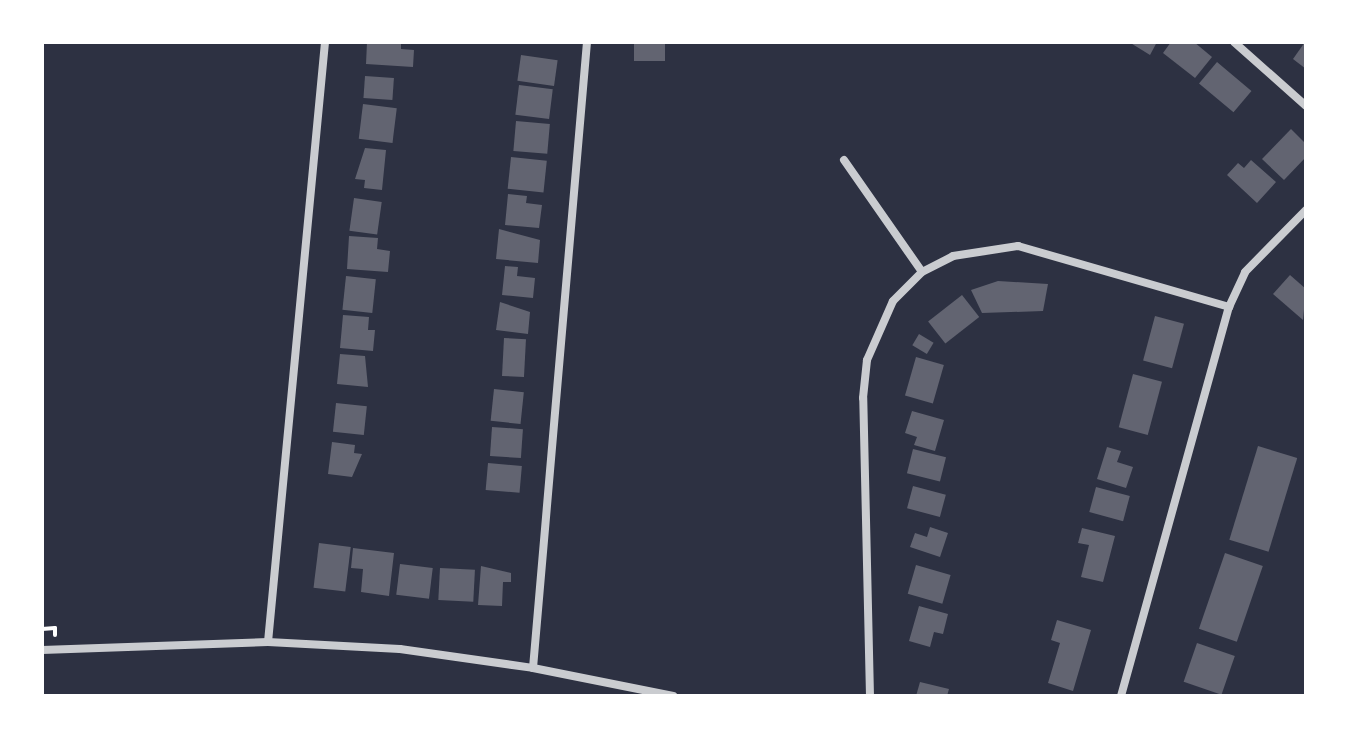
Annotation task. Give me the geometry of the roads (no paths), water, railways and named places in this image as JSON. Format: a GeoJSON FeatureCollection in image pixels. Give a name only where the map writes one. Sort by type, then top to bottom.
{"type":"FeatureCollection","features":[{"type":"Feature","properties":{"kind":"street"},"geometry":{"type":"LineString","coordinates":[[268,642],[325,42]]}},
{"type":"Feature","properties":{"kind":"street"},"geometry":{"type":"LineString","coordinates":[[533,668],[587,42]]}},
{"type":"Feature","properties":{"kind":"street"},"geometry":{"type":"LineString","coordinates":[[1234,42],[1306,106]]}},
{"type":"Feature","properties":{"kind":"street"},"geometry":{"type":"LineString","coordinates":[[844,160],[922,272]]}},
{"type":"Feature","properties":{"kind":"street"},"geometry":{"type":"LineString","coordinates":[[1121,696],[1229,307],[1245,272],[1306,210]]}},
{"type":"Feature","properties":{"kind":"street"},"geometry":{"type":"LineString","coordinates":[[870,696],[863,398],[867,360],[893,301],[922,272],[953,256],[1018,246],[1229,307]]}},
{"type":"Feature","properties":{"kind":"street"},"geometry":{"type":"LineString","coordinates":[[42,650],[268,642],[400,649],[533,668],[673,696]]}}]}
